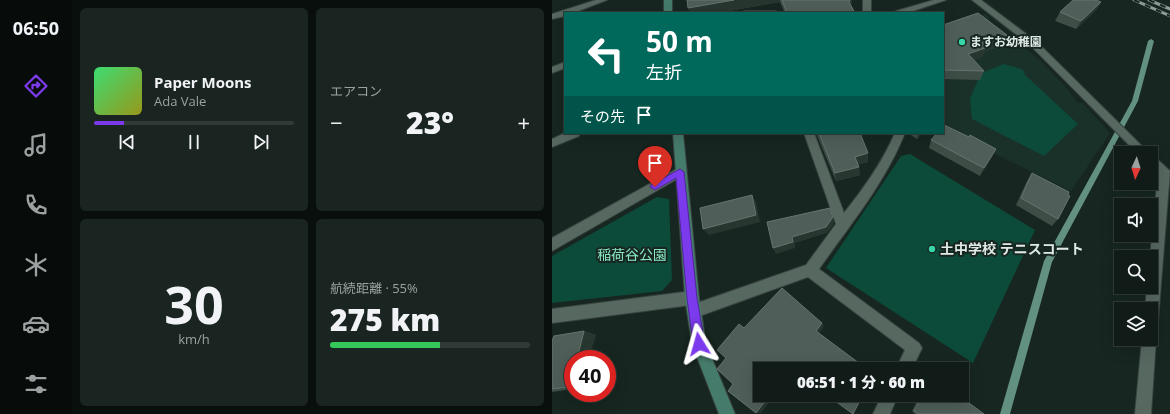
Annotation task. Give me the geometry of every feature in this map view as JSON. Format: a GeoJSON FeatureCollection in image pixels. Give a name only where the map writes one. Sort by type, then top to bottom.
{"type":"FeatureCollection","features":[{"type":"Feature","properties":{"kind":"street"},"geometry":{"type":"LineString","coordinates":[[568,12],[603,0]]}},
{"type":"Feature","properties":{"kind":"street"},"geometry":{"type":"LineString","coordinates":[[668,0],[668,12]]}},
{"type":"Feature","properties":{"kind":"street"},"geometry":{"type":"LineString","coordinates":[[867,0],[867,12]]}},
{"type":"Feature","properties":{"kind":"street"},"geometry":{"type":"LineString","coordinates":[[902,12],[942,0]]}},
{"type":"Feature","properties":{"kind":"street"},"geometry":{"type":"LineString","coordinates":[[976,0],[1034,44],[1138,146]]}},
{"type":"Feature","properties":{"kind":"street"},"geometry":{"type":"LineString","coordinates":[[552,17],[564,13]]}},
{"type":"Feature","properties":{"kind":"street"},"geometry":{"type":"LineString","coordinates":[[552,70],[564,65]]}},
{"type":"Feature","properties":{"kind":"street"},"geometry":{"type":"LineString","coordinates":[[552,143],[573,134]]}},
{"type":"Feature","properties":{"kind":"street"},"geometry":{"type":"LineString","coordinates":[[678,134],[680,172],[693,304],[699,344],[727,414]]}},
{"type":"Feature","properties":{"kind":"street"},"geometry":{"type":"LineString","coordinates":[[809,134],[843,226]]}},
{"type":"Feature","properties":{"kind":"street"},"geometry":{"type":"LineString","coordinates":[[552,316],[693,304],[810,270],[871,187],[892,152],[900,134]]}},
{"type":"Feature","properties":{"kind":"street"},"geometry":{"type":"LineString","coordinates":[[1153,302],[1167,175],[1158,167]]}},
{"type":"Feature","properties":{"kind":"street"},"geometry":{"type":"LineString","coordinates":[[552,245],[680,172]]}},
{"type":"Feature","properties":{"kind":"street"},"geometry":{"type":"LineString","coordinates":[[810,270],[914,348],[907,362]]}},
{"type":"Feature","properties":{"kind":"street"},"geometry":{"type":"LineString","coordinates":[[1143,414],[1149,346]]}},
{"type":"Feature","properties":{"kind":"street"},"geometry":{"type":"LineString","coordinates":[[880,414],[886,402]]}},
{"type":"Feature","properties":{"kind":"shaded area"},"geometry":{"type":"Polygon","coordinates":[[[985,14],[989,17],[988,20],[1039,59],[1065,86],[1078,103],[1082,102],[1110,133],[1071,191],[944,129],[944,28],[985,14]]]}},
{"type":"Feature","properties":{"kind":"green space"},"geometry":{"type":"Polygon","coordinates":[[[1004,64],[1021,69],[1025,72],[1024,74],[1078,124],[1044,156],[972,119],[970,99],[981,73],[1004,64]]]}},
{"type":"Feature","properties":{"kind":"green space","name":"土中学校 テニスコート"},"geometry":{"type":"Polygon","coordinates":[[[910,154],[1035,230],[973,363],[826,268],[901,156],[910,154]]]}},
{"type":"Feature","properties":{"kind":"green space","name":"稲荷谷公園"},"geometry":{"type":"Polygon","coordinates":[[[657,197],[669,199],[672,280],[662,291],[552,303],[552,256],[657,197]]]}},
{"type":"Feature","properties":{"kind":"building"},"geometry":{"type":"Polygon","coordinates":[[[687,0],[734,0],[688,8],[687,0]]]}},
{"type":"Feature","properties":{"kind":"building"},"geometry":{"type":"Polygon","coordinates":[[[782,0],[850,0],[849,2],[854,12],[787,12],[782,0]]]}},
{"type":"Feature","properties":{"kind":"building"},"geometry":{"type":"Polygon","coordinates":[[[1073,0],[1096,0],[1101,2],[1081,21],[1060,12],[1073,0]]]}},
{"type":"Feature","properties":{"kind":"building"},"geometry":{"type":"Polygon","coordinates":[[[978,13],[1007,35],[982,45],[985,48],[968,54],[984,71],[944,70],[944,25],[978,13]]]}},
{"type":"Feature","properties":{"kind":"building"},"geometry":{"type":"Polygon","coordinates":[[[944,125],[969,137],[970,135],[996,149],[984,168],[931,140],[936,134],[944,134],[944,125]]]}},
{"type":"Feature","properties":{"kind":"building"},"geometry":{"type":"Polygon","coordinates":[[[819,134],[860,134],[868,153],[855,157],[859,167],[835,173],[819,134]]]}},
{"type":"Feature","properties":{"kind":"building"},"geometry":{"type":"Polygon","coordinates":[[[1032,173],[1069,192],[1068,195],[1070,196],[1058,219],[1021,198],[1032,173]]]}},
{"type":"Feature","properties":{"kind":"building"},"geometry":{"type":"Polygon","coordinates":[[[752,195],[756,215],[703,229],[700,208],[752,195]]]}},
{"type":"Feature","properties":{"kind":"building"},"geometry":{"type":"Polygon","coordinates":[[[830,208],[833,217],[826,227],[792,237],[793,242],[773,248],[767,222],[830,208]]]}},
{"type":"Feature","properties":{"kind":"building"},"geometry":{"type":"Polygon","coordinates":[[[782,288],[822,323],[816,331],[858,362],[753,362],[753,402],[765,402],[756,413],[728,391],[733,384],[717,369],[726,358],[717,350],[739,324],[744,328],[782,288]]]}},
{"type":"Feature","properties":{"kind":"building"},"geometry":{"type":"Polygon","coordinates":[[[584,331],[579,350],[564,350],[564,388],[552,389],[552,341],[554,336],[584,331]]]}},
{"type":"Feature","properties":{"kind":"building"},"geometry":{"type":"Polygon","coordinates":[[[837,402],[859,402],[853,414],[837,402]]]}},
{"type":"Feature","properties":{"kind":"building"},"geometry":{"type":"Polygon","coordinates":[[[919,402],[968,402],[984,414],[918,414],[914,411],[919,402]]]}},
{"type":"Feature","properties":{"kind":"waterway"},"geometry":{"type":"LineString","coordinates":[[1005,414],[1048,261],[1135,101],[1151,41]]}},
{"type":"Feature","properties":{"kind":"railway"},"geometry":{"type":"LineString","coordinates":[[1134,0],[1170,16]]}},
{"type":"Feature","properties":{"kind":"railway"},"geometry":{"type":"LineString","coordinates":[[1149,0],[1170,9]]}},
{"type":"Feature","properties":{"kind":"place","name":"ますお幼稚園"},"geometry":{"type":"Point","coordinates":[962,42]}},
{"type":"Feature","properties":{"kind":"place","name":"土中学校 テニスコート"},"geometry":{"type":"Point","coordinates":[932,249]}},
{"type":"Feature","properties":{"kind":"route"},"geometry":{"type":"LineString","coordinates":[[655,187],[680,172],[692,298],[699,344]]}}]}
